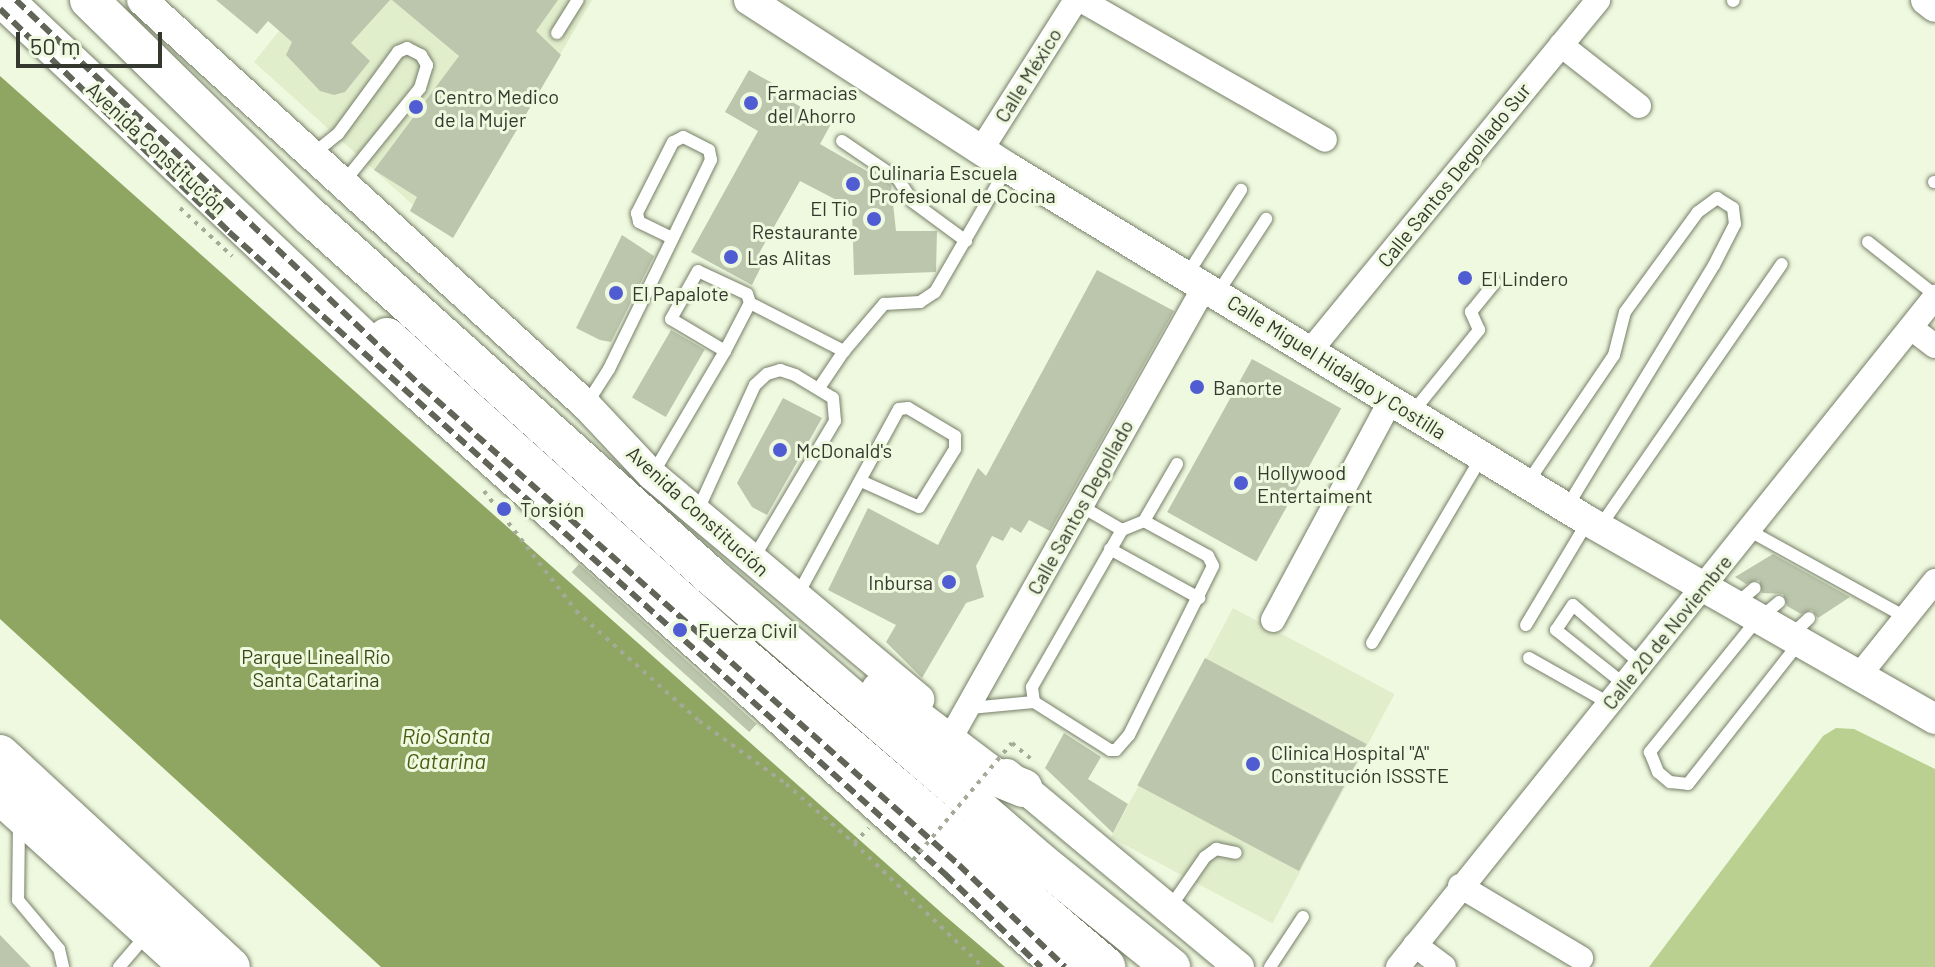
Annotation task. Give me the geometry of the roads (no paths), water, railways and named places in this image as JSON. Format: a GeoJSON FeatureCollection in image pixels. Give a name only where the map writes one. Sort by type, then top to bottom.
{"type":"FeatureCollection","features":[{"type":"Feature","properties":{"kind":"main road","name":"Avenida Constitución"},"geometry":{"type":"LineString","coordinates":[[4,0],[414,387],[1062,967]]}},
{"type":"Feature","properties":{"kind":"main road","name":"Avenida Constitución"},"geometry":{"type":"LineString","coordinates":[[30,0],[384,334],[739,653],[1106,967]]}},
{"type":"Feature","properties":{"kind":"main road","name":"Avenida Constitución"},"geometry":{"type":"LineString","coordinates":[[89,0],[312,218],[713,578],[1042,863],[1171,967]]}},
{"type":"Feature","properties":{"kind":"main road"},"geometry":{"type":"LineString","coordinates":[[713,578],[760,596],[940,738],[991,775],[1023,788]]}},
{"type":"Feature","properties":{"kind":"main road"},"geometry":{"type":"LineString","coordinates":[[0,754],[231,967]]}},
{"type":"Feature","properties":{"kind":"main road"},"geometry":{"type":"LineString","coordinates":[[9,803],[182,964]]}},
{"type":"Feature","properties":{"kind":"street","name":"Avenida Constitución"},"geometry":{"type":"LineString","coordinates":[[142,0],[586,405],[652,475],[753,559],[795,600],[963,718],[1023,788],[1239,967]]}},
{"type":"Feature","properties":{"kind":"street","name":"Calle Miguel Hidalgo y Costilla"},"geometry":{"type":"LineString","coordinates":[[749,0],[1007,167],[1584,519],[1744,614],[1798,633],[1858,677],[1935,719]]}},
{"type":"Feature","properties":{"kind":"street","name":"Calle México"},"geometry":{"type":"LineString","coordinates":[[981,150],[1079,0]]}},
{"type":"Feature","properties":{"kind":"street"},"geometry":{"type":"LineString","coordinates":[[1079,0],[1325,140]]}},
{"type":"Feature","properties":{"kind":"street","name":"Calle Santos Degollado Sur"},"geometry":{"type":"LineString","coordinates":[[1310,351],[1598,0]]}},
{"type":"Feature","properties":{"kind":"street"},"geometry":{"type":"LineString","coordinates":[[1926,0],[1935,7]]}},
{"type":"Feature","properties":{"kind":"street"},"geometry":{"type":"LineString","coordinates":[[1561,45],[1639,106]]}},
{"type":"Feature","properties":{"kind":"street","name":"Calle Santos Degollado"},"geometry":{"type":"LineString","coordinates":[[963,718],[1203,285]]}},
{"type":"Feature","properties":{"kind":"street","name":"Calle 20 de Noviembre"},"geometry":{"type":"LineString","coordinates":[[1398,967],[1935,296]]}},
{"type":"Feature","properties":{"kind":"street"},"geometry":{"type":"LineString","coordinates":[[1911,328],[1935,346]]}},
{"type":"Feature","properties":{"kind":"street"},"geometry":{"type":"LineString","coordinates":[[1273,620],[1402,407]]}},
{"type":"Feature","properties":{"kind":"street"},"geometry":{"type":"LineString","coordinates":[[1858,677],[1935,581]]}},
{"type":"Feature","properties":{"kind":"street"},"geometry":{"type":"LineString","coordinates":[[1460,886],[1581,958]]}},
{"type":"Feature","properties":{"kind":"street"},"geometry":{"type":"LineString","coordinates":[[1415,945],[1444,967]]}},
{"type":"Feature","properties":{"kind":"lane"},"geometry":{"type":"LineString","coordinates":[[557,33],[578,0]]}},
{"type":"Feature","properties":{"kind":"lane"},"geometry":{"type":"LineString","coordinates":[[310,156],[338,134],[398,52],[407,48],[421,55],[427,65],[420,88],[342,184]]}},
{"type":"Feature","properties":{"kind":"lane"},"geometry":{"type":"LineString","coordinates":[[586,405],[609,369],[712,157],[709,150],[683,137],[673,142],[637,213],[639,222],[672,238]]}},
{"type":"Feature","properties":{"kind":"lane"},"geometry":{"type":"LineString","coordinates":[[842,141],[898,179],[913,202],[966,241]]}},
{"type":"Feature","properties":{"kind":"lane"},"geometry":{"type":"LineString","coordinates":[[819,388],[844,351],[884,304],[929,298],[966,241],[1007,167]]}},
{"type":"Feature","properties":{"kind":"lane"},"geometry":{"type":"LineString","coordinates":[[1203,285],[1241,190]]}},
{"type":"Feature","properties":{"kind":"lane"},"geometry":{"type":"LineString","coordinates":[[1526,625],[1584,519],[1735,224],[1733,208],[1717,198],[1698,212],[1625,312],[1614,355],[1528,484]]}},
{"type":"Feature","properties":{"kind":"lane"},"geometry":{"type":"LineString","coordinates":[[1203,285],[1266,219]]}},
{"type":"Feature","properties":{"kind":"lane"},"geometry":{"type":"LineString","coordinates":[[1868,242],[1935,296]]}},
{"type":"Feature","properties":{"kind":"lane"},"geometry":{"type":"LineString","coordinates":[[1584,519],[1782,264]]}},
{"type":"Feature","properties":{"kind":"lane"},"geometry":{"type":"LineString","coordinates":[[725,351],[674,324],[671,316],[695,273],[704,270],[747,294],[750,303],[844,351]]}},
{"type":"Feature","properties":{"kind":"lane"},"geometry":{"type":"LineString","coordinates":[[1402,407],[1479,330],[1471,312],[1495,282]]}},
{"type":"Feature","properties":{"kind":"lane"},"geometry":{"type":"LineString","coordinates":[[652,475],[750,303]]}},
{"type":"Feature","properties":{"kind":"lane"},"geometry":{"type":"LineString","coordinates":[[696,513],[755,385],[780,370],[833,398],[835,421],[753,559]]}},
{"type":"Feature","properties":{"kind":"lane"},"geometry":{"type":"LineString","coordinates":[[795,600],[861,481],[903,407],[955,436],[955,449],[919,507],[861,481]]}},
{"type":"Feature","properties":{"kind":"lane"},"geometry":{"type":"LineString","coordinates":[[1372,643],[1482,456]]}},
{"type":"Feature","properties":{"kind":"lane"},"geometry":{"type":"LineString","coordinates":[[1034,702],[1032,687],[1110,549],[1122,530],[1144,521],[1177,464]]}},
{"type":"Feature","properties":{"kind":"lane"},"geometry":{"type":"LineString","coordinates":[[1079,505],[1122,530]]}},
{"type":"Feature","properties":{"kind":"lane"},"geometry":{"type":"LineString","coordinates":[[963,718],[1034,702],[1116,750],[1199,598],[1212,561],[1144,521]]}},
{"type":"Feature","properties":{"kind":"lane"},"geometry":{"type":"LineString","coordinates":[[1750,531],[1905,617]]}},
{"type":"Feature","properties":{"kind":"lane"},"geometry":{"type":"LineString","coordinates":[[1110,549],[1199,598]]}},
{"type":"Feature","properties":{"kind":"lane"},"geometry":{"type":"LineString","coordinates":[[1755,588],[1744,614],[1650,752],[1658,772],[1670,782],[1688,784],[1798,633]]}},
{"type":"Feature","properties":{"kind":"lane"},"geometry":{"type":"LineString","coordinates":[[1744,614],[1779,602]]}},
{"type":"Feature","properties":{"kind":"lane"},"geometry":{"type":"LineString","coordinates":[[1617,693],[1556,630],[1573,605],[1641,664]]}},
{"type":"Feature","properties":{"kind":"lane"},"geometry":{"type":"LineString","coordinates":[[1529,658],[1617,693]]}},
{"type":"Feature","properties":{"kind":"lane"},"geometry":{"type":"LineString","coordinates":[[9,803],[18,900],[59,949],[63,967]]}},
{"type":"Feature","properties":{"kind":"lane"},"geometry":{"type":"LineString","coordinates":[[1169,909],[1205,857],[1216,849],[1236,853]]}},
{"type":"Feature","properties":{"kind":"lane"},"geometry":{"type":"LineString","coordinates":[[1270,967],[1303,917]]}},
{"type":"Feature","properties":{"kind":"lane"},"geometry":{"type":"LineString","coordinates":[[119,967],[150,931]]}},
{"type":"Feature","properties":{"kind":"water","name":"Río Santa Catarina"},"geometry":{"type":"Polygon","coordinates":[[[0,76],[1005,967],[381,967],[0,619],[0,76]]]}},
{"type":"Feature","properties":{"kind":"railway"},"geometry":{"type":"LineString","coordinates":[[16,0],[422,387],[959,865],[1065,967]]}},
{"type":"Feature","properties":{"kind":"railway"},"geometry":{"type":"LineString","coordinates":[[0,9],[229,232],[945,874],[1041,967]]}},
{"type":"Feature","properties":{"kind":"place","name":"Farmacias del Ahorro"},"geometry":{"type":"Point","coordinates":[751,103]}},
{"type":"Feature","properties":{"kind":"place","name":"Centro Medico de la Mujer"},"geometry":{"type":"Point","coordinates":[416,107]}},
{"type":"Feature","properties":{"kind":"place","name":"Culinaria Escuela Profesional de Cocina"},"geometry":{"type":"Point","coordinates":[853,184]}},
{"type":"Feature","properties":{"kind":"place","name":"El Tio Restaurante"},"geometry":{"type":"Point","coordinates":[874,219]}},
{"type":"Feature","properties":{"kind":"place","name":"Las Alitas"},"geometry":{"type":"Point","coordinates":[731,257]}},
{"type":"Feature","properties":{"kind":"place","name":"El Lindero"},"geometry":{"type":"Point","coordinates":[1465,278]}},
{"type":"Feature","properties":{"kind":"place","name":"El Papalote"},"geometry":{"type":"Point","coordinates":[616,293]}},
{"type":"Feature","properties":{"kind":"place","name":"Banorte"},"geometry":{"type":"Point","coordinates":[1197,387]}},
{"type":"Feature","properties":{"kind":"place","name":"McDonald's"},"geometry":{"type":"Point","coordinates":[780,450]}},
{"type":"Feature","properties":{"kind":"place","name":"Hollywood Entertaiment"},"geometry":{"type":"Point","coordinates":[1241,483]}},
{"type":"Feature","properties":{"kind":"place","name":"Torsión"},"geometry":{"type":"Point","coordinates":[504,509]}},
{"type":"Feature","properties":{"kind":"place","name":"Inbursa"},"geometry":{"type":"Point","coordinates":[949,582]}},
{"type":"Feature","properties":{"kind":"place","name":"Fuerza Civil"},"geometry":{"type":"Point","coordinates":[680,630]}},
{"type":"Feature","properties":{"kind":"place","name":"Clinica Hospital \"A\" Constitución ISSSTE"},"geometry":{"type":"Point","coordinates":[1253,764]}},
{"type":"Feature","properties":{"kind":"park label","name":"Parque Lineal Río Santa Catarina"},"geometry":{"type":"Point","coordinates":[316,668]}}]}
